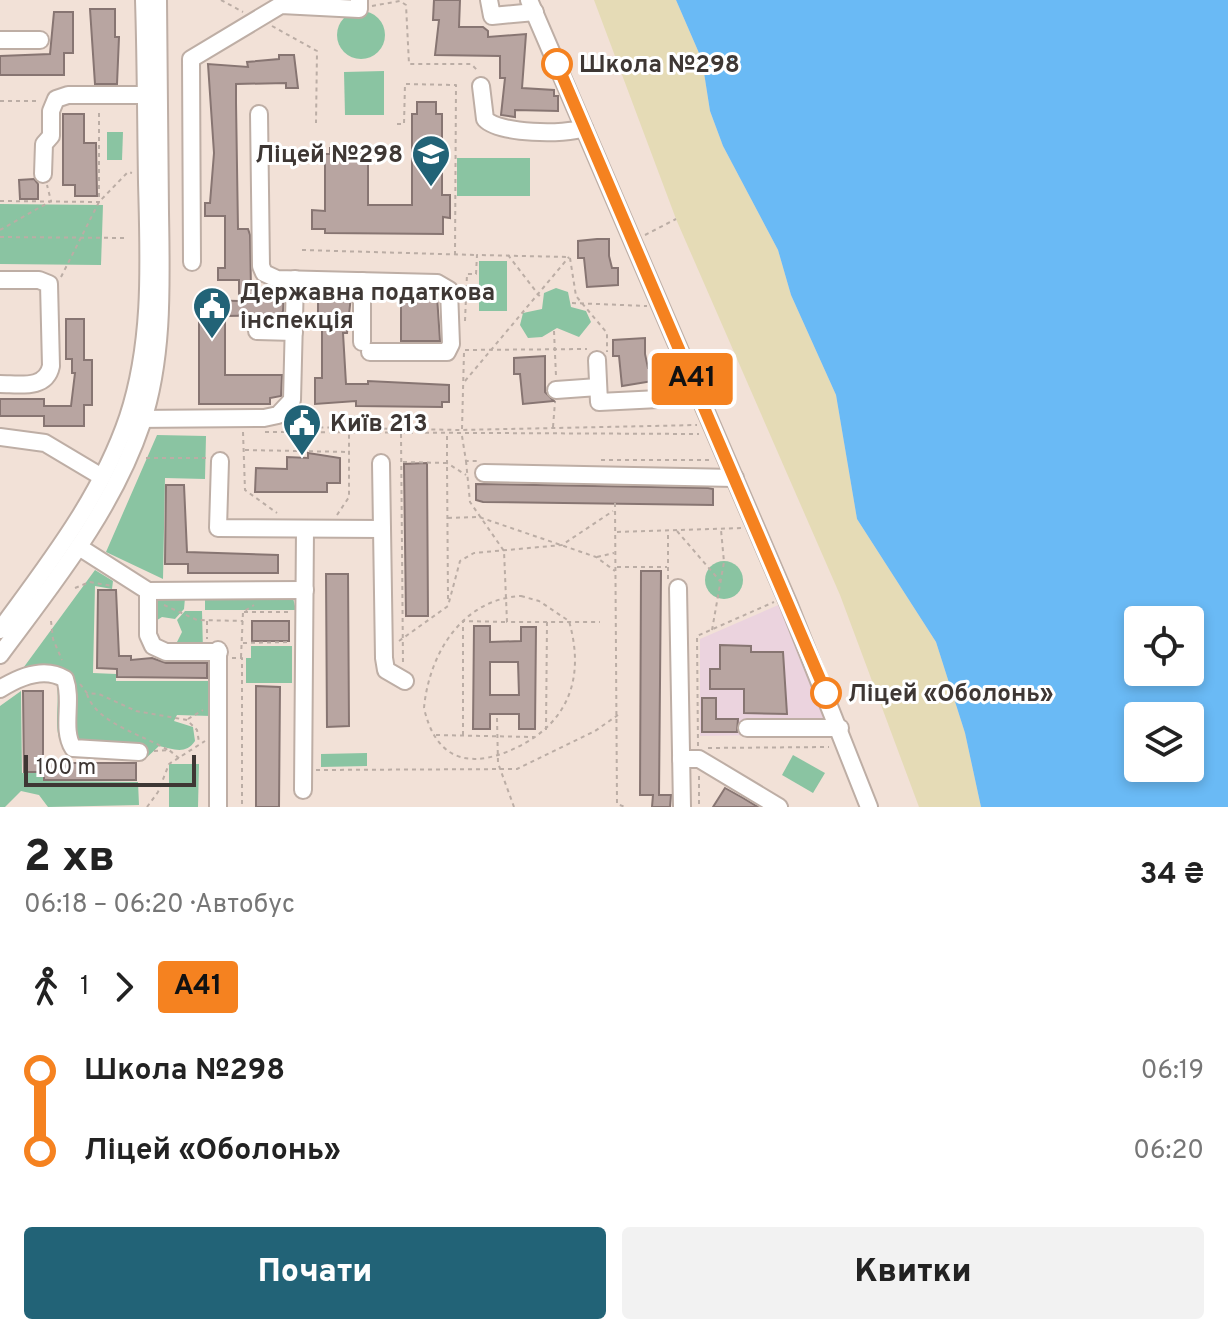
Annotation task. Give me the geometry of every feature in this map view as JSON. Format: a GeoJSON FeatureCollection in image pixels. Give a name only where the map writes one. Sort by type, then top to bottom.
{"type":"FeatureCollection","features":[{"type":"Feature","properties":{"kind":"street"},"geometry":{"type":"LineString","coordinates":[[0,630],[6,611],[69,535],[135,419],[149,288],[144,0]]}},
{"type":"Feature","properties":{"kind":"street"},"geometry":{"type":"LineString","coordinates":[[0,655],[79,547],[117,482],[135,419],[155,367],[160,290],[158,0]]}},
{"type":"Feature","properties":{"kind":"street"},"geometry":{"type":"LineString","coordinates":[[489,0],[492,16],[532,6],[735,478],[840,728],[869,807]]}},
{"type":"Feature","properties":{"kind":"street"},"geometry":{"type":"LineString","coordinates":[[192,262],[191,59],[281,2],[359,4]]}},
{"type":"Feature","properties":{"kind":"street"},"geometry":{"type":"LineString","coordinates":[[0,40],[40,40]]}},
{"type":"Feature","properties":{"kind":"street"},"geometry":{"type":"LineString","coordinates":[[481,86],[485,119],[493,126],[516,131],[584,128]]}},
{"type":"Feature","properties":{"kind":"street"},"geometry":{"type":"LineString","coordinates":[[43,174],[44,144],[50,138],[51,111],[56,99],[68,95],[146,95]]}},
{"type":"Feature","properties":{"kind":"street"},"geometry":{"type":"LineString","coordinates":[[259,114],[261,266],[270,277],[437,283],[444,286],[451,296],[451,344],[447,352],[366,347],[362,281]]}},
{"type":"Feature","properties":{"kind":"street"},"geometry":{"type":"LineString","coordinates":[[135,419],[278,415],[292,400],[295,279]]}},
{"type":"Feature","properties":{"kind":"street"},"geometry":{"type":"LineString","coordinates":[[0,280],[43,280],[49,284],[50,296],[49,375],[33,384],[0,384]]}},
{"type":"Feature","properties":{"kind":"street"},"geometry":{"type":"LineString","coordinates":[[257,331],[294,332]]}},
{"type":"Feature","properties":{"kind":"street"},"geometry":{"type":"LineString","coordinates":[[602,354],[599,402],[699,397]]}},
{"type":"Feature","properties":{"kind":"street"},"geometry":{"type":"LineString","coordinates":[[556,390],[598,387]]}},
{"type":"Feature","properties":{"kind":"street"},"geometry":{"type":"LineString","coordinates":[[0,437],[41,441],[102,477]]}},
{"type":"Feature","properties":{"kind":"street"},"geometry":{"type":"LineString","coordinates":[[217,460],[218,528],[382,529]]}},
{"type":"Feature","properties":{"kind":"street"},"geometry":{"type":"LineString","coordinates":[[381,463],[383,642],[386,670],[404,680]]}},
{"type":"Feature","properties":{"kind":"street"},"geometry":{"type":"LineString","coordinates":[[477,470],[735,478]]}},
{"type":"Feature","properties":{"kind":"street"},"geometry":{"type":"LineString","coordinates":[[303,790],[305,529]]}},
{"type":"Feature","properties":{"kind":"street"},"geometry":{"type":"LineString","coordinates":[[79,547],[152,595],[305,590]]}},
{"type":"Feature","properties":{"kind":"street"},"geometry":{"type":"LineString","coordinates":[[678,588],[682,807]]}},
{"type":"Feature","properties":{"kind":"street"},"geometry":{"type":"LineString","coordinates":[[152,595],[148,635],[153,646],[166,652],[219,653],[218,807]]}},
{"type":"Feature","properties":{"kind":"street"},"geometry":{"type":"LineString","coordinates":[[0,689],[30,674],[59,675],[65,679],[69,690],[69,738],[73,748],[139,752]]}},
{"type":"Feature","properties":{"kind":"street"},"geometry":{"type":"LineString","coordinates":[[747,728],[840,728]]}},
{"type":"Feature","properties":{"kind":"street"},"geometry":{"type":"LineString","coordinates":[[681,759],[699,759],[779,807]]}},
{"type":"Feature","properties":{"kind":"path"},"geometry":{"type":"LineString","coordinates":[[221,0],[248,14],[237,22]]}},
{"type":"Feature","properties":{"kind":"path"},"geometry":{"type":"LineString","coordinates":[[359,4],[402,1],[406,5],[408,63],[471,64],[478,69],[481,86]]}},
{"type":"Feature","properties":{"kind":"path"},"geometry":{"type":"LineString","coordinates":[[257,18],[317,51],[316,123]]}},
{"type":"Feature","properties":{"kind":"path"},"geometry":{"type":"LineString","coordinates":[[397,124],[404,124],[405,84],[456,85],[455,254]]}},
{"type":"Feature","properties":{"kind":"path"},"geometry":{"type":"LineString","coordinates":[[99,202],[100,102]]}},
{"type":"Feature","properties":{"kind":"path"},"geometry":{"type":"LineString","coordinates":[[50,296],[99,202],[128,172],[132,173]]}},
{"type":"Feature","properties":{"kind":"path"},"geometry":{"type":"LineString","coordinates":[[43,174],[51,201]]}},
{"type":"Feature","properties":{"kind":"path"},"geometry":{"type":"LineString","coordinates":[[0,201],[99,202]]}},
{"type":"Feature","properties":{"kind":"path"},"geometry":{"type":"LineString","coordinates":[[0,230],[51,201]]}},
{"type":"Feature","properties":{"kind":"path"},"geometry":{"type":"LineString","coordinates":[[644,235],[676,219]]}},
{"type":"Feature","properties":{"kind":"path"},"geometry":{"type":"LineString","coordinates":[[0,237],[127,238]]}},
{"type":"Feature","properties":{"kind":"path"},"geometry":{"type":"LineString","coordinates":[[302,250],[570,257]]}},
{"type":"Feature","properties":{"kind":"path"},"geometry":{"type":"LineString","coordinates":[[465,320],[467,274],[476,274],[477,255]]}},
{"type":"Feature","properties":{"kind":"path"},"geometry":{"type":"LineString","coordinates":[[508,255],[541,298]]}},
{"type":"Feature","properties":{"kind":"path"},"geometry":{"type":"LineString","coordinates":[[463,383],[570,257]]}},
{"type":"Feature","properties":{"kind":"path"},"geometry":{"type":"LineString","coordinates":[[477,470],[466,461],[461,433],[464,350],[555,350],[602,354],[607,333],[576,296],[570,257]]}},
{"type":"Feature","properties":{"kind":"path"},"geometry":{"type":"LineString","coordinates":[[572,303],[651,306]]}},
{"type":"Feature","properties":{"kind":"path"},"geometry":{"type":"LineString","coordinates":[[552,429],[556,390],[554,331]]}},
{"type":"Feature","properties":{"kind":"path"},"geometry":{"type":"LineString","coordinates":[[285,421],[300,427],[461,433],[705,434]]}},
{"type":"Feature","properties":{"kind":"path"},"geometry":{"type":"LineString","coordinates":[[257,432],[447,435],[699,425]]}},
{"type":"Feature","properties":{"kind":"path"},"geometry":{"type":"LineString","coordinates":[[271,432],[278,427]]}},
{"type":"Feature","properties":{"kind":"path"},"geometry":{"type":"LineString","coordinates":[[300,427],[300,451]]}},
{"type":"Feature","properties":{"kind":"path"},"geometry":{"type":"LineString","coordinates":[[243,432],[245,490],[277,513]]}},
{"type":"Feature","properties":{"kind":"path"},"geometry":{"type":"LineString","coordinates":[[327,529],[349,497],[349,434]]}},
{"type":"Feature","properties":{"kind":"path"},"geometry":{"type":"LineString","coordinates":[[401,434],[404,680]]}},
{"type":"Feature","properties":{"kind":"path"},"geometry":{"type":"LineString","coordinates":[[447,435],[448,606]]}},
{"type":"Feature","properties":{"kind":"path"},"geometry":{"type":"LineString","coordinates":[[243,450],[349,452]]}},
{"type":"Feature","properties":{"kind":"path"},"geometry":{"type":"LineString","coordinates":[[146,458],[217,460]]}},
{"type":"Feature","properties":{"kind":"path"},"geometry":{"type":"LineString","coordinates":[[600,460],[718,460]]}},
{"type":"Feature","properties":{"kind":"path"},"geometry":{"type":"LineString","coordinates":[[466,461],[477,470]]}},
{"type":"Feature","properties":{"kind":"path"},"geometry":{"type":"LineString","coordinates":[[401,462],[447,463],[477,470]]}},
{"type":"Feature","properties":{"kind":"path"},"geometry":{"type":"LineString","coordinates":[[477,470],[470,502],[504,551],[507,622]]}},
{"type":"Feature","properties":{"kind":"path"},"geometry":{"type":"LineString","coordinates":[[615,503],[617,804],[625,807]]}},
{"type":"Feature","properties":{"kind":"path"},"geometry":{"type":"LineString","coordinates":[[383,642],[403,641],[448,606],[460,561],[474,553],[562,545],[614,511]]}},
{"type":"Feature","properties":{"kind":"path"},"geometry":{"type":"LineString","coordinates":[[447,519],[479,517],[596,557],[616,569],[668,567]]}},
{"type":"Feature","properties":{"kind":"path"},"geometry":{"type":"LineString","coordinates":[[615,532],[749,528]]}},
{"type":"Feature","properties":{"kind":"path"},"geometry":{"type":"LineString","coordinates":[[712,630],[724,562],[721,529]]}},
{"type":"Feature","properties":{"kind":"path"},"geometry":{"type":"LineString","coordinates":[[676,530],[721,582]]}},
{"type":"Feature","properties":{"kind":"path"},"geometry":{"type":"LineString","coordinates":[[596,557],[616,552]]}},
{"type":"Feature","properties":{"kind":"path"},"geometry":{"type":"LineString","coordinates":[[75,588],[90,582],[119,588]]}},
{"type":"Feature","properties":{"kind":"path"},"geometry":{"type":"LineString","coordinates":[[152,595],[181,614],[197,620],[243,621]]}},
{"type":"Feature","properties":{"kind":"path"},"geometry":{"type":"LineString","coordinates":[[506,597],[539,601],[569,621],[576,662],[559,714],[546,732],[484,760],[460,760],[444,748],[424,708],[425,689],[437,655],[452,630],[463,621],[506,597]]}},
{"type":"Feature","properties":{"kind":"path"},"geometry":{"type":"LineString","coordinates":[[243,612],[262,600]]}},
{"type":"Feature","properties":{"kind":"path"},"geometry":{"type":"LineString","coordinates":[[778,601],[697,636],[698,749],[839,746]]}},
{"type":"Feature","properties":{"kind":"path"},"geometry":{"type":"LineString","coordinates":[[243,612],[299,612]]}},
{"type":"Feature","properties":{"kind":"path"},"geometry":{"type":"LineString","coordinates":[[242,807],[243,612]]}},
{"type":"Feature","properties":{"kind":"path"},"geometry":{"type":"LineString","coordinates":[[175,620],[181,614]]}},
{"type":"Feature","properties":{"kind":"path"},"geometry":{"type":"LineString","coordinates":[[51,621],[53,639],[64,664]]}},
{"type":"Feature","properties":{"kind":"path"},"geometry":{"type":"LineString","coordinates":[[463,621],[600,622]]}},
{"type":"Feature","properties":{"kind":"path"},"geometry":{"type":"LineString","coordinates":[[463,621],[463,735]]}},
{"type":"Feature","properties":{"kind":"path"},"geometry":{"type":"LineString","coordinates":[[546,732],[547,622]]}},
{"type":"Feature","properties":{"kind":"path"},"geometry":{"type":"LineString","coordinates":[[242,643],[299,642]]}},
{"type":"Feature","properties":{"kind":"path"},"geometry":{"type":"LineString","coordinates":[[219,653],[242,658]]}},
{"type":"Feature","properties":{"kind":"path"},"geometry":{"type":"LineString","coordinates":[[79,682],[90,704],[113,723],[169,750]]}},
{"type":"Feature","properties":{"kind":"path"},"geometry":{"type":"LineString","coordinates":[[87,693],[99,694],[136,711],[187,720],[197,730],[199,742]]}},
{"type":"Feature","properties":{"kind":"path"},"geometry":{"type":"LineString","coordinates":[[187,720],[219,701]]}},
{"type":"Feature","properties":{"kind":"path"},"geometry":{"type":"LineString","coordinates":[[303,771],[517,769],[595,731],[618,715]]}},
{"type":"Feature","properties":{"kind":"path"},"geometry":{"type":"LineString","coordinates":[[497,718],[499,768],[514,807]]}},
{"type":"Feature","properties":{"kind":"path"},"geometry":{"type":"LineString","coordinates":[[435,735],[538,737]]}},
{"type":"Feature","properties":{"kind":"path"},"geometry":{"type":"LineString","coordinates":[[147,807],[158,792],[169,764],[197,748]]}},
{"type":"Feature","properties":{"kind":"path"},"geometry":{"type":"LineString","coordinates":[[699,759],[699,807]]}},
{"type":"Feature","properties":{"kind":"shaded area"},"geometry":{"type":"Polygon","coordinates":[[[783,603],[839,734],[700,736],[700,639],[783,603]]]}},
{"type":"Feature","properties":{"kind":"green space"},"geometry":{"type":"Polygon","coordinates":[[[361,11],[378,18],[385,35],[378,52],[361,59],[344,52],[337,35],[344,18],[361,11]]]}},
{"type":"Feature","properties":{"kind":"green space"},"geometry":{"type":"Polygon","coordinates":[[[384,71],[384,115],[345,115],[344,72],[384,71]]]}},
{"type":"Feature","properties":{"kind":"green space"},"geometry":{"type":"Polygon","coordinates":[[[107,132],[123,132],[122,160],[107,160],[107,132]]]}},
{"type":"Feature","properties":{"kind":"green space"},"geometry":{"type":"Polygon","coordinates":[[[457,158],[530,158],[530,196],[457,196],[457,158]]]}},
{"type":"Feature","properties":{"kind":"green space"},"geometry":{"type":"Polygon","coordinates":[[[0,204],[103,205],[101,265],[0,264],[0,204]]]}},
{"type":"Feature","properties":{"kind":"green space"},"geometry":{"type":"Polygon","coordinates":[[[479,261],[507,261],[507,311],[479,311],[479,261]]]}},
{"type":"Feature","properties":{"kind":"green space"},"geometry":{"type":"Polygon","coordinates":[[[556,288],[568,292],[571,307],[586,311],[591,322],[579,337],[557,328],[542,337],[528,338],[520,325],[523,313],[542,309],[544,293],[556,288]]]}},
{"type":"Feature","properties":{"kind":"green space"},"geometry":{"type":"Polygon","coordinates":[[[157,435],[206,436],[205,479],[165,478],[163,579],[106,552],[157,435]]]}},
{"type":"Feature","properties":{"kind":"green space"},"geometry":{"type":"Polygon","coordinates":[[[724,561],[737,567],[743,580],[737,593],[724,599],[711,593],[705,580],[711,567],[724,561]]]}},
{"type":"Feature","properties":{"kind":"green space"},"geometry":{"type":"Polygon","coordinates":[[[95,570],[113,581],[112,589],[95,586],[93,673],[116,674],[116,681],[210,681],[211,716],[177,715],[174,721],[193,727],[195,741],[188,748],[179,750],[159,746],[143,761],[129,761],[130,751],[66,749],[58,735],[55,678],[21,671],[95,570]]]}},
{"type":"Feature","properties":{"kind":"green space"},"geometry":{"type":"Polygon","coordinates":[[[150,595],[293,598],[296,610],[205,610],[205,597],[185,598],[184,609],[175,619],[162,617],[151,624],[150,595]]]}},
{"type":"Feature","properties":{"kind":"green space"},"geometry":{"type":"Polygon","coordinates":[[[185,611],[202,611],[203,651],[182,651],[176,644],[182,632],[177,620],[185,611]]]}},
{"type":"Feature","properties":{"kind":"green space"},"geometry":{"type":"Polygon","coordinates":[[[251,646],[292,646],[292,683],[246,683],[246,658],[251,658],[251,646]]]}},
{"type":"Feature","properties":{"kind":"green space"},"geometry":{"type":"Polygon","coordinates":[[[21,691],[22,773],[43,773],[44,781],[138,782],[139,805],[48,807],[39,795],[21,791],[5,807],[0,807],[0,706],[21,691]]]}},
{"type":"Feature","properties":{"kind":"green space"},"geometry":{"type":"Polygon","coordinates":[[[367,753],[367,766],[321,767],[321,754],[367,753]]]}},
{"type":"Feature","properties":{"kind":"green space"},"geometry":{"type":"Polygon","coordinates":[[[793,755],[825,773],[813,793],[782,775],[793,755]]]}},
{"type":"Feature","properties":{"kind":"green space"},"geometry":{"type":"Polygon","coordinates":[[[169,764],[199,764],[198,807],[169,807],[169,764]]]}},
{"type":"Feature","properties":{"kind":"sand"},"geometry":{"type":"Polygon","coordinates":[[[594,0],[676,0],[702,60],[710,111],[723,146],[778,250],[791,295],[836,395],[857,519],[936,642],[965,733],[981,807],[919,807],[840,595],[676,219],[594,0]]]}},
{"type":"Feature","properties":{"kind":"water"},"geometry":{"type":"Polygon","coordinates":[[[676,0],[1228,0],[1228,807],[981,807],[965,733],[936,642],[857,519],[836,395],[791,295],[778,250],[723,146],[710,111],[702,60],[676,0]]]}},
{"type":"Feature","properties":{"kind":"building"},"geometry":{"type":"Polygon","coordinates":[[[434,0],[460,0],[459,27],[483,27],[488,31],[488,37],[526,34],[522,88],[554,90],[554,96],[558,96],[558,111],[515,110],[515,117],[501,115],[505,78],[500,78],[500,56],[435,55],[439,20],[433,20],[434,0]]]}},
{"type":"Feature","properties":{"kind":"building"},"geometry":{"type":"Polygon","coordinates":[[[90,9],[115,9],[115,37],[119,37],[117,84],[95,84],[90,9]]]}},
{"type":"Feature","properties":{"kind":"building"},"geometry":{"type":"Polygon","coordinates":[[[54,12],[73,12],[73,53],[64,53],[64,75],[0,75],[0,56],[50,54],[54,12]]]}},
{"type":"Feature","properties":{"kind":"building"},"geometry":{"type":"Polygon","coordinates":[[[279,55],[294,55],[298,88],[286,88],[286,83],[236,84],[236,103],[238,229],[248,229],[250,235],[251,290],[284,293],[283,311],[281,315],[225,316],[225,375],[282,375],[281,396],[270,398],[270,404],[199,404],[199,300],[239,301],[239,280],[218,280],[218,268],[225,268],[225,216],[205,216],[205,203],[210,203],[214,153],[208,64],[248,67],[247,62],[279,59],[279,55]]]}},
{"type":"Feature","properties":{"kind":"building"},"geometry":{"type":"Polygon","coordinates":[[[417,102],[436,102],[436,114],[442,114],[442,195],[450,195],[450,218],[443,217],[443,234],[325,233],[325,229],[312,229],[312,210],[325,211],[325,154],[330,154],[330,148],[364,148],[364,153],[368,153],[368,205],[412,205],[412,114],[417,114],[417,102]]]}},
{"type":"Feature","properties":{"kind":"building"},"geometry":{"type":"Polygon","coordinates":[[[63,114],[84,114],[84,143],[96,143],[97,196],[75,196],[75,185],[63,185],[63,114]]]}},
{"type":"Feature","properties":{"kind":"building"},"geometry":{"type":"Polygon","coordinates":[[[34,179],[38,184],[38,199],[20,199],[19,180],[34,179]]]}},
{"type":"Feature","properties":{"kind":"building"},"geometry":{"type":"Polygon","coordinates":[[[609,239],[612,268],[618,268],[618,285],[587,287],[584,258],[578,258],[578,241],[609,239]]]}},
{"type":"Feature","properties":{"kind":"building"},"geometry":{"type":"Polygon","coordinates":[[[413,293],[437,296],[440,341],[401,341],[401,299],[413,299],[413,293]]]}},
{"type":"Feature","properties":{"kind":"building"},"geometry":{"type":"Polygon","coordinates":[[[334,295],[351,296],[347,333],[343,333],[346,384],[368,384],[368,381],[449,385],[449,402],[442,402],[442,407],[356,406],[356,401],[315,404],[315,378],[322,378],[322,318],[318,318],[318,301],[334,301],[334,295]]]}},
{"type":"Feature","properties":{"kind":"building"},"geometry":{"type":"Polygon","coordinates":[[[66,319],[84,319],[84,360],[92,360],[92,405],[84,405],[84,426],[44,426],[44,416],[0,416],[0,399],[44,399],[44,406],[71,406],[75,373],[72,373],[72,359],[66,359],[66,319]]]}},
{"type":"Feature","properties":{"kind":"building"},"geometry":{"type":"Polygon","coordinates":[[[645,338],[645,354],[648,368],[653,368],[653,381],[622,386],[619,356],[613,356],[613,340],[645,338]]]}},
{"type":"Feature","properties":{"kind":"building"},"geometry":{"type":"Polygon","coordinates":[[[545,356],[545,392],[554,401],[523,404],[520,374],[514,374],[514,358],[545,356]]]}},
{"type":"Feature","properties":{"kind":"building"},"geometry":{"type":"Polygon","coordinates":[[[308,453],[340,458],[340,483],[327,483],[327,492],[255,492],[256,468],[287,469],[287,457],[308,458],[308,453]]]}},
{"type":"Feature","properties":{"kind":"building"},"geometry":{"type":"Polygon","coordinates":[[[427,463],[428,616],[406,616],[404,464],[427,463]]]}},
{"type":"Feature","properties":{"kind":"building"},"geometry":{"type":"Polygon","coordinates":[[[476,484],[708,488],[713,489],[713,505],[483,502],[476,500],[476,484]]]}},
{"type":"Feature","properties":{"kind":"building"},"geometry":{"type":"Polygon","coordinates":[[[166,485],[184,485],[187,552],[278,555],[278,573],[188,573],[188,564],[165,564],[166,485]]]}},
{"type":"Feature","properties":{"kind":"building"},"geometry":{"type":"Polygon","coordinates":[[[641,571],[661,571],[659,795],[671,795],[670,807],[652,807],[653,795],[640,795],[641,571]]]}},
{"type":"Feature","properties":{"kind":"building"},"geometry":{"type":"Polygon","coordinates":[[[326,574],[348,574],[349,726],[327,727],[326,574]]]}},
{"type":"Feature","properties":{"kind":"building"},"geometry":{"type":"Polygon","coordinates":[[[98,590],[116,590],[119,656],[131,656],[131,660],[152,658],[166,663],[207,663],[207,678],[117,677],[117,669],[97,668],[98,590]]]}},
{"type":"Feature","properties":{"kind":"building"},"geometry":{"type":"Polygon","coordinates":[[[252,621],[289,621],[289,641],[252,641],[252,621]]]}},
{"type":"Feature","properties":{"kind":"building"},"geometry":{"type":"Polygon","coordinates":[[[474,626],[490,626],[490,642],[521,641],[521,627],[536,627],[535,729],[519,729],[519,714],[490,714],[490,729],[473,729],[474,626]],[[490,662],[490,695],[519,695],[518,662],[490,662]]]}},
{"type":"Feature","properties":{"kind":"building"},"geometry":{"type":"Polygon","coordinates":[[[720,645],[751,646],[751,652],[783,652],[787,714],[744,713],[744,689],[710,689],[710,669],[720,669],[720,645]]]}},
{"type":"Feature","properties":{"kind":"building"},"geometry":{"type":"Polygon","coordinates":[[[256,686],[280,687],[279,807],[256,807],[256,686]]]}},
{"type":"Feature","properties":{"kind":"building"},"geometry":{"type":"Polygon","coordinates":[[[23,691],[43,691],[43,763],[136,763],[136,780],[44,780],[44,772],[24,772],[23,691]]]}},
{"type":"Feature","properties":{"kind":"building"},"geometry":{"type":"Polygon","coordinates":[[[702,698],[716,698],[716,719],[738,719],[737,732],[702,732],[702,698]]]}},
{"type":"Feature","properties":{"kind":"building"},"geometry":{"type":"Polygon","coordinates":[[[725,788],[743,798],[758,807],[713,807],[725,788]]]}},
{"type":"Feature","properties":{"kind":"bus line","name":"A41"},"geometry":{"type":"LineString","coordinates":[[557,64],[826,693]]}},
{"type":"Feature","properties":{"kind":"place","name":"Школа №298"},"geometry":{"type":"Point","coordinates":[557,64]}},
{"type":"Feature","properties":{"kind":"place","name":"Ліцей №298"},"geometry":{"type":"Point","coordinates":[431,188]}},
{"type":"Feature","properties":{"kind":"place","name":"Державна податкова інспекція"},"geometry":{"type":"Point","coordinates":[212,340]}},
{"type":"Feature","properties":{"kind":"place","name":"Київ 213"},"geometry":{"type":"Point","coordinates":[302,457]}},
{"type":"Feature","properties":{"kind":"place","name":"Ліцей «Оболонь»"},"geometry":{"type":"Point","coordinates":[826,693]}}]}
